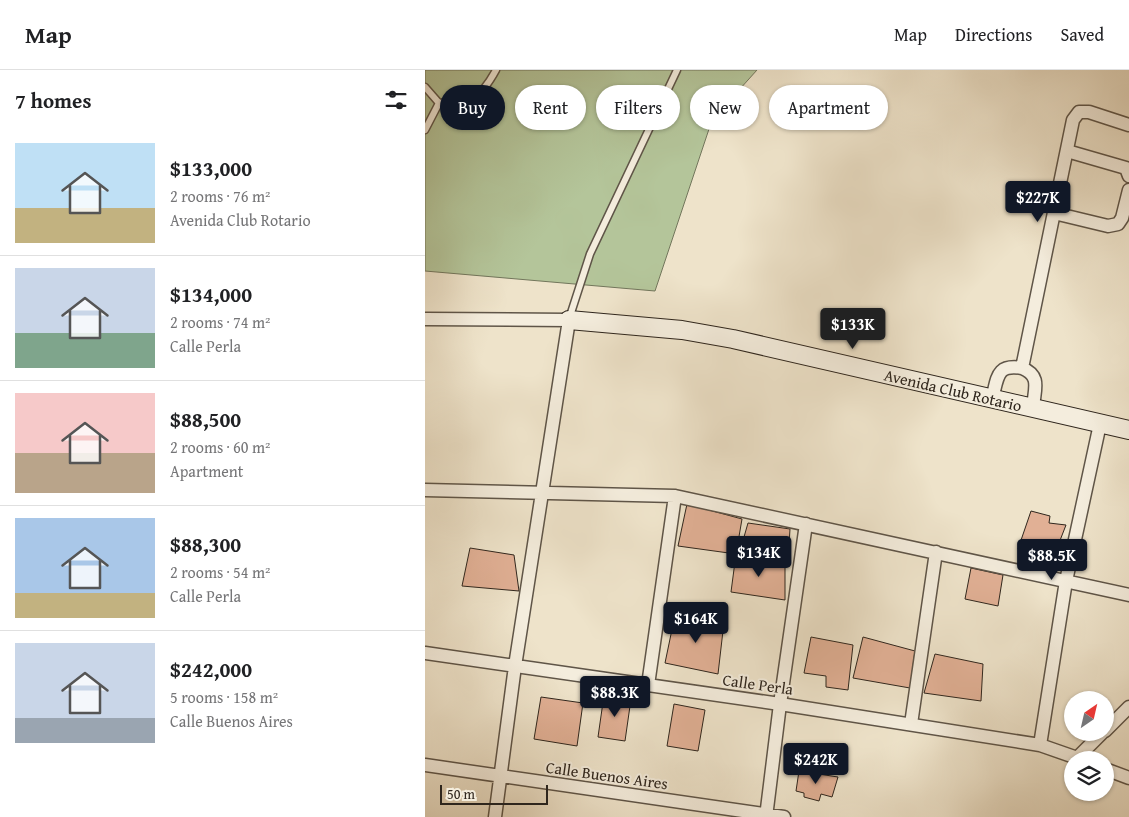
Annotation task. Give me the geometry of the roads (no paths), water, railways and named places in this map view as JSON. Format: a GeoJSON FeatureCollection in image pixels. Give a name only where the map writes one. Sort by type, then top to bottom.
{"type":"FeatureCollection","features":[{"type":"Feature","properties":{"kind":"main road","name":"Avenida Club Rotario"},"geometry":{"type":"LineString","coordinates":[[569,320],[682,330],[733,339],[1129,430]]}},
{"type":"Feature","properties":{"kind":"street"},"geometry":{"type":"LineString","coordinates":[[1022,368],[1073,120],[1079,112],[1089,112],[1129,125]]}},
{"type":"Feature","properties":{"kind":"street"},"geometry":{"type":"LineString","coordinates":[[1067,151],[1125,168],[1129,176]]}},
{"type":"Feature","properties":{"kind":"street"},"geometry":{"type":"LineString","coordinates":[[1054,213],[1109,226],[1118,224],[1122,218],[1129,190]]}},
{"type":"Feature","properties":{"kind":"street"},"geometry":{"type":"LineString","coordinates":[[425,320],[569,320],[515,666],[495,817]]}},
{"type":"Feature","properties":{"kind":"street"},"geometry":{"type":"LineString","coordinates":[[992,399],[999,374],[1003,368],[1011,366],[1022,368],[1031,371],[1034,375],[1033,408]]}},
{"type":"Feature","properties":{"kind":"street"},"geometry":{"type":"LineString","coordinates":[[1040,744],[1066,580],[1100,424]]}},
{"type":"Feature","properties":{"kind":"street"},"geometry":{"type":"LineString","coordinates":[[425,490],[675,496],[1129,595]]}},
{"type":"Feature","properties":{"kind":"street"},"geometry":{"type":"LineString","coordinates":[[648,685],[675,496]]}},
{"type":"Feature","properties":{"kind":"street"},"geometry":{"type":"LineString","coordinates":[[766,815],[780,704],[807,524]]}},
{"type":"Feature","properties":{"kind":"street"},"geometry":{"type":"LineString","coordinates":[[911,724],[936,552]]}},
{"type":"Feature","properties":{"kind":"street","name":"Calle Perla"},"geometry":{"type":"LineString","coordinates":[[425,654],[911,724],[1040,744],[1064,753]]}},
{"type":"Feature","properties":{"kind":"street"},"geometry":{"type":"LineString","coordinates":[[1114,722],[1129,707]]}},
{"type":"Feature","properties":{"kind":"street"},"geometry":{"type":"LineString","coordinates":[[1087,751],[1096,741]]}},
{"type":"Feature","properties":{"kind":"street","name":"Calle Buenos Aires"},"geometry":{"type":"LineString","coordinates":[[425,765],[784,817]]}},
{"type":"Feature","properties":{"kind":"street"},"geometry":{"type":"LineString","coordinates":[[1114,772],[1129,778]]}},
{"type":"Feature","properties":{"kind":"lane"},"geometry":{"type":"LineString","coordinates":[[439,103],[465,100],[478,96],[488,85],[496,70]]}},
{"type":"Feature","properties":{"kind":"lane"},"geometry":{"type":"LineString","coordinates":[[569,320],[590,254],[677,70]]}},
{"type":"Feature","properties":{"kind":"lane"},"geometry":{"type":"LineString","coordinates":[[425,86],[439,103]]}},
{"type":"Feature","properties":{"kind":"lane"},"geometry":{"type":"LineString","coordinates":[[425,130],[439,103]]}}]}
